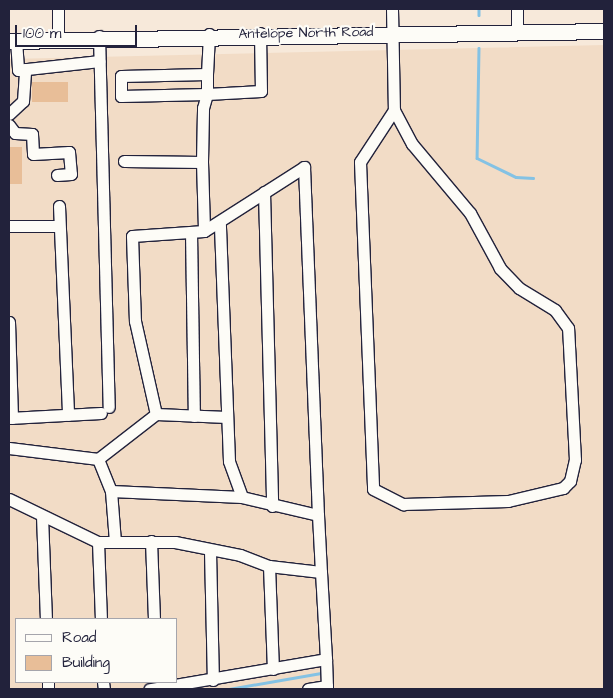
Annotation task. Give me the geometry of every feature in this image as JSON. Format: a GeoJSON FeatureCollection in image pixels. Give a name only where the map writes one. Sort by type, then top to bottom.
{"type":"FeatureCollection","features":[{"type":"Feature","properties":{"kind":"main road","name":"Antelope North Road"},"geometry":{"type":"LineString","coordinates":[[13,41],[58,37],[260,33],[604,30]]}},
{"type":"Feature","properties":{"kind":"street"},"geometry":{"type":"LineString","coordinates":[[58,9],[58,37]]}},
{"type":"Feature","properties":{"kind":"street"},"geometry":{"type":"LineString","coordinates":[[392,9],[394,110],[412,144],[470,213],[500,268],[519,288],[555,310],[568,328],[575,460],[570,481],[563,488],[508,501],[403,504],[373,489],[360,162],[394,110]]}},
{"type":"Feature","properties":{"kind":"street"},"geometry":{"type":"LineString","coordinates":[[517,9],[517,30]]}},
{"type":"Feature","properties":{"kind":"street"},"geometry":{"type":"LineString","coordinates":[[207,74],[121,76],[121,96],[207,94],[261,90],[260,33]]}},
{"type":"Feature","properties":{"kind":"street"},"geometry":{"type":"LineString","coordinates":[[204,231],[203,108],[207,94],[209,34]]}},
{"type":"Feature","properties":{"kind":"street"},"geometry":{"type":"LineString","coordinates":[[9,322],[10,418],[68,415],[105,410],[99,36]]}},
{"type":"Feature","properties":{"kind":"street"},"geometry":{"type":"LineString","coordinates":[[9,114],[23,101],[13,41]]}},
{"type":"Feature","properties":{"kind":"street"},"geometry":{"type":"LineString","coordinates":[[17,70],[100,61]]}},
{"type":"Feature","properties":{"kind":"street"},"geometry":{"type":"LineString","coordinates":[[9,125],[15,133],[32,134],[33,154],[70,152],[70,174],[58,175]]}},
{"type":"Feature","properties":{"kind":"street"},"geometry":{"type":"LineString","coordinates":[[124,160],[202,162]]}},
{"type":"Feature","properties":{"kind":"street"},"geometry":{"type":"LineString","coordinates":[[156,414],[135,321],[132,236],[204,231],[220,224],[264,192],[304,167],[327,687],[308,689]]}},
{"type":"Feature","properties":{"kind":"street"},"geometry":{"type":"LineString","coordinates":[[264,192],[272,506]]}},
{"type":"Feature","properties":{"kind":"street"},"geometry":{"type":"LineString","coordinates":[[59,206],[58,226],[68,415]]}},
{"type":"Feature","properties":{"kind":"street"},"geometry":{"type":"LineString","coordinates":[[220,224],[229,461],[242,496]]}},
{"type":"Feature","properties":{"kind":"street"},"geometry":{"type":"LineString","coordinates":[[9,226],[58,226]]}},
{"type":"Feature","properties":{"kind":"street"},"geometry":{"type":"LineString","coordinates":[[192,232],[194,416]]}},
{"type":"Feature","properties":{"kind":"street"},"geometry":{"type":"LineString","coordinates":[[9,448],[98,460],[156,414],[227,417]]}},
{"type":"Feature","properties":{"kind":"street"},"geometry":{"type":"LineString","coordinates":[[98,460],[111,491],[115,542]]}},
{"type":"Feature","properties":{"kind":"street"},"geometry":{"type":"LineString","coordinates":[[111,491],[242,496],[272,506],[318,515]]}},
{"type":"Feature","properties":{"kind":"street"},"geometry":{"type":"LineString","coordinates":[[9,500],[98,542],[151,541],[240,554],[269,566],[322,572]]}},
{"type":"Feature","properties":{"kind":"street"},"geometry":{"type":"LineString","coordinates":[[42,516],[46,618]]}},
{"type":"Feature","properties":{"kind":"street"},"geometry":{"type":"LineString","coordinates":[[151,541],[154,618]]}},
{"type":"Feature","properties":{"kind":"street"},"geometry":{"type":"LineString","coordinates":[[98,542],[101,618]]}},
{"type":"Feature","properties":{"kind":"street"},"geometry":{"type":"LineString","coordinates":[[210,551],[213,680]]}},
{"type":"Feature","properties":{"kind":"street"},"geometry":{"type":"LineString","coordinates":[[269,566],[273,669]]}},
{"type":"Feature","properties":{"kind":"street"},"geometry":{"type":"LineString","coordinates":[[178,683],[213,680],[326,659]]}},
{"type":"Feature","properties":{"kind":"street"},"geometry":{"type":"LineString","coordinates":[[154,685],[178,683]]}},
{"type":"Feature","properties":{"kind":"shaded area"},"geometry":{"type":"Polygon","coordinates":[[[604,45],[604,689],[9,689],[9,59],[604,45]]]}},
{"type":"Feature","properties":{"kind":"building"},"geometry":{"type":"Polygon","coordinates":[[[32,82],[68,82],[68,102],[32,102],[32,82]]]}},
{"type":"Feature","properties":{"kind":"building"},"geometry":{"type":"Polygon","coordinates":[[[9,147],[22,147],[22,184],[9,184],[9,147]]]}},
{"type":"Feature","properties":{"kind":"waterway"},"geometry":{"type":"LineString","coordinates":[[479,9],[479,15]]}},
{"type":"Feature","properties":{"kind":"waterway"},"geometry":{"type":"LineString","coordinates":[[479,48],[477,158],[516,177],[533,178]]}},
{"type":"Feature","properties":{"kind":"waterway"},"geometry":{"type":"LineString","coordinates":[[229,689],[321,673]]}}]}
